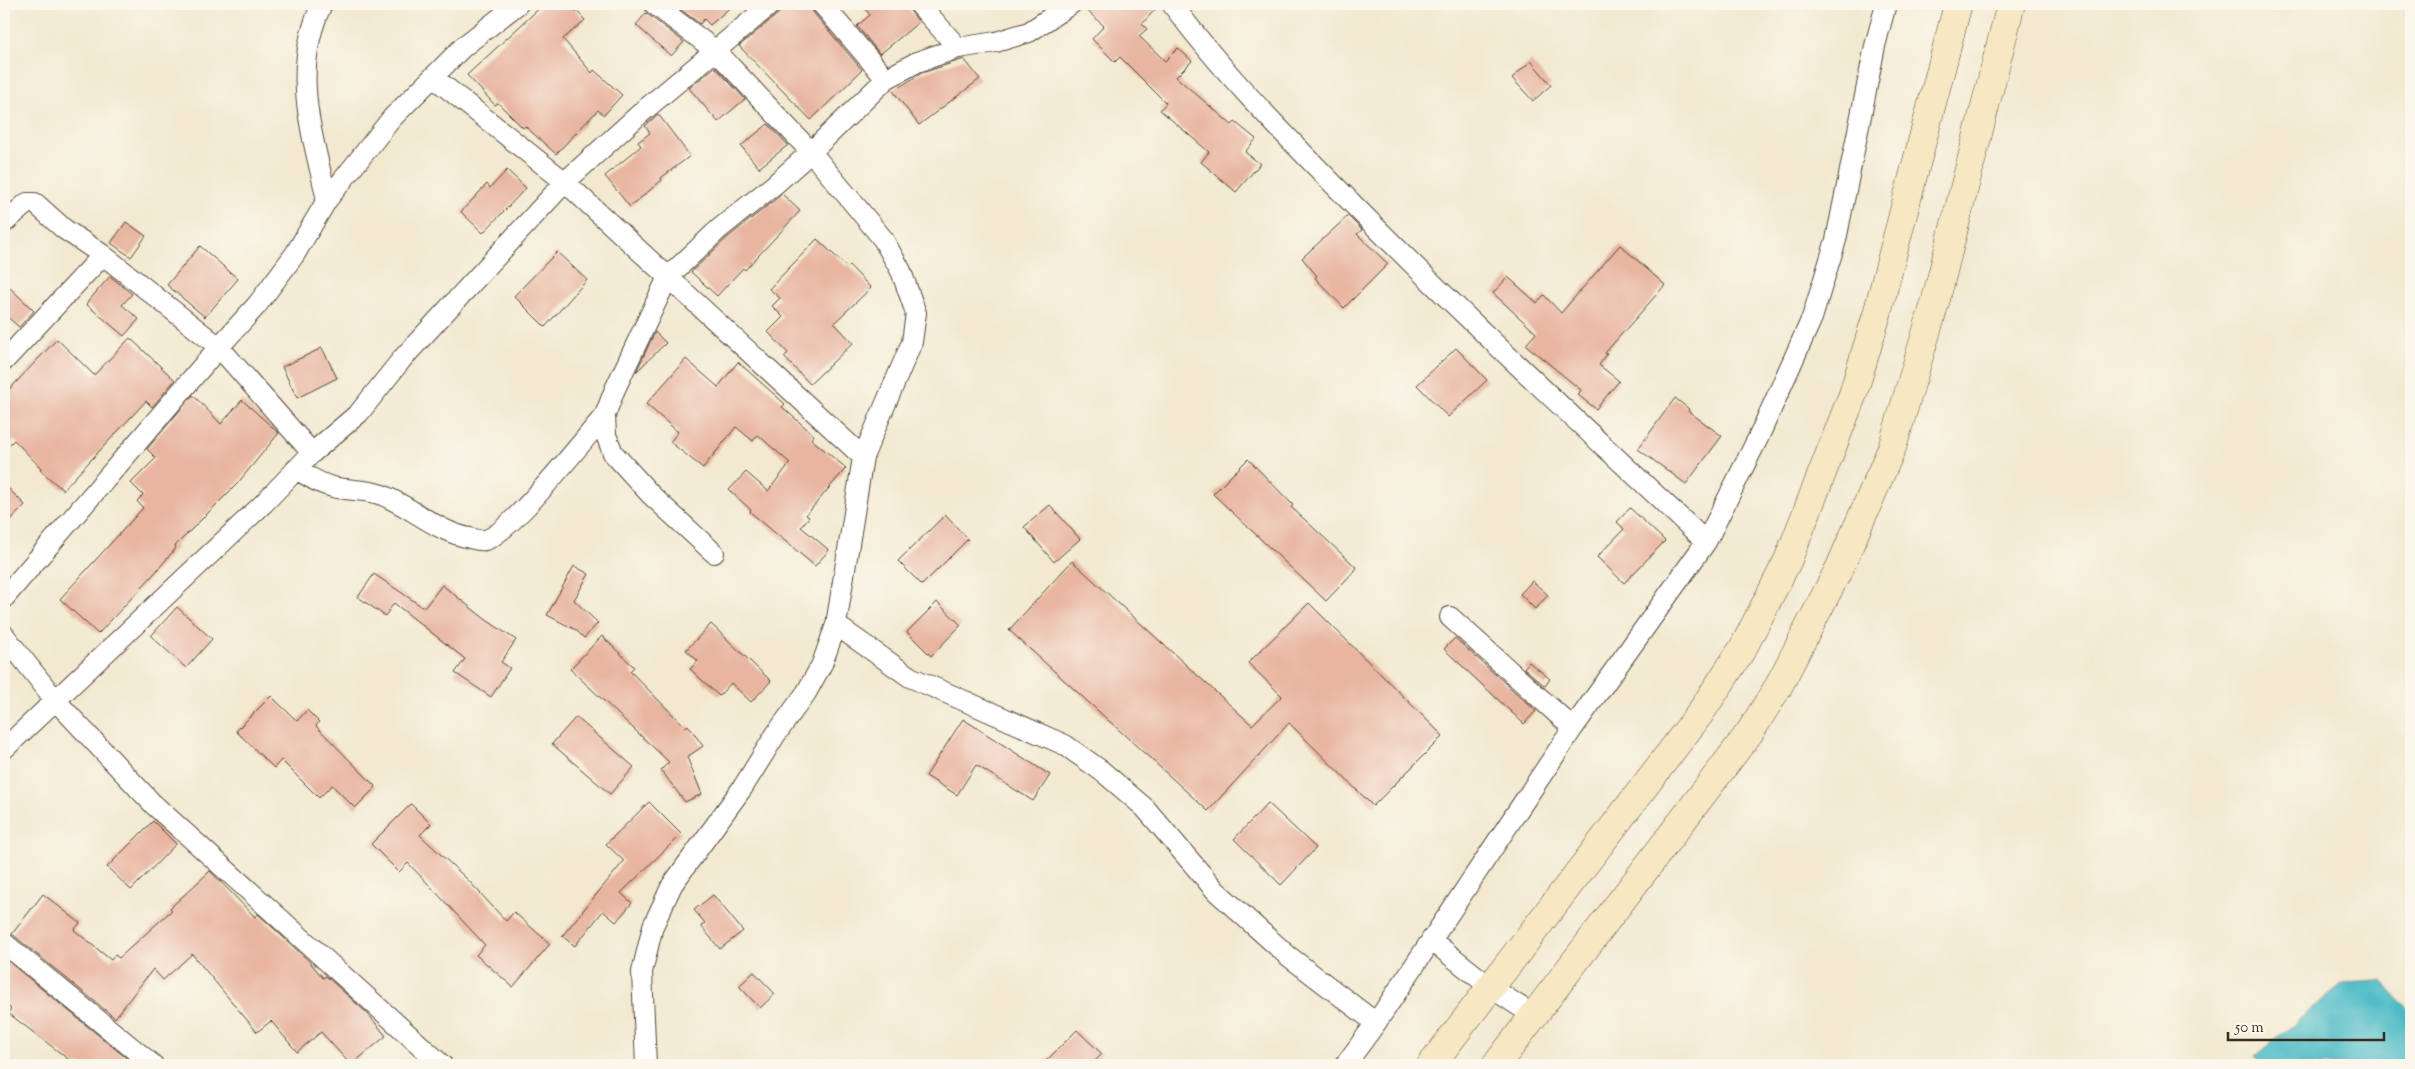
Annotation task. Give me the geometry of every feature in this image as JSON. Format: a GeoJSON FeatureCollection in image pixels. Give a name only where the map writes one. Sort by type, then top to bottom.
{"type":"FeatureCollection","features":[{"type":"Feature","properties":{"kind":"main road"},"geometry":{"type":"LineString","coordinates":[[1431,1065],[1699,715],[1743,648],[1788,560],[1853,394],[1877,314],[1958,4]]}},
{"type":"Feature","properties":{"kind":"main road"},"geometry":{"type":"LineString","coordinates":[[1496,1065],[1750,732],[1778,686],[1840,566],[1892,448],[1918,366],[2011,4]]}},
{"type":"Feature","properties":{"kind":"street"},"geometry":{"type":"LineString","coordinates":[[322,4],[312,23],[305,53],[305,88],[310,122],[327,200]]}},
{"type":"Feature","properties":{"kind":"street"},"geometry":{"type":"LineString","coordinates":[[4,598],[257,305],[295,254],[327,200],[392,118],[464,46],[518,4]]}},
{"type":"Feature","properties":{"kind":"street"},"geometry":{"type":"LineString","coordinates":[[646,1065],[642,972],[653,926],[672,885],[743,787],[776,734],[806,693],[822,664],[836,625],[863,457],[912,342],[916,313],[901,271],[883,239],[811,152],[716,51],[654,4]]}},
{"type":"Feature","properties":{"kind":"street"},"geometry":{"type":"LineString","coordinates":[[4,749],[264,503],[312,452],[359,413],[402,359],[565,182],[642,112],[771,4]]}},
{"type":"Feature","properties":{"kind":"street"},"geometry":{"type":"LineString","coordinates":[[822,4],[886,79]]}},
{"type":"Feature","properties":{"kind":"street"},"geometry":{"type":"LineString","coordinates":[[919,4],[958,48]]}},
{"type":"Feature","properties":{"kind":"street"},"geometry":{"type":"LineString","coordinates":[[296,469],[320,483],[334,488],[380,494],[404,505],[428,522],[468,538],[485,540],[499,532],[535,497],[605,415],[638,337],[668,277],[718,229],[774,185],[811,152],[886,79],[917,62],[958,48],[996,42],[1028,32],[1071,4]]}},
{"type":"Feature","properties":{"kind":"street"},"geometry":{"type":"LineString","coordinates":[[1172,4],[1198,39],[1255,104],[1371,223],[1706,542]]}},
{"type":"Feature","properties":{"kind":"street"},"geometry":{"type":"LineString","coordinates":[[1345,1065],[1376,1023],[1572,728],[1706,542],[1759,436],[1812,318],[1836,240],[1875,46],[1886,4]]}},
{"type":"Feature","properties":{"kind":"street"},"geometry":{"type":"LineString","coordinates":[[433,77],[565,182],[863,457]]}},
{"type":"Feature","properties":{"kind":"street"},"geometry":{"type":"LineString","coordinates":[[4,223],[27,203],[35,202],[64,229],[103,255],[220,347],[312,452]]}},
{"type":"Feature","properties":{"kind":"street"},"geometry":{"type":"LineString","coordinates":[[4,361],[103,255]]}},
{"type":"Feature","properties":{"kind":"street"},"geometry":{"type":"LineString","coordinates":[[605,415],[606,435],[613,452],[651,495],[714,553]]}},
{"type":"Feature","properties":{"kind":"street"},"geometry":{"type":"LineString","coordinates":[[1450,617],[1572,728]]}},
{"type":"Feature","properties":{"kind":"street"},"geometry":{"type":"LineString","coordinates":[[836,625],[910,677],[1065,745],[1103,772],[1145,808],[1216,891],[1287,955],[1376,1023]]}},
{"type":"Feature","properties":{"kind":"street"},"geometry":{"type":"LineString","coordinates":[[4,635],[56,701],[153,804],[442,1065]]}},
{"type":"Feature","properties":{"kind":"street"},"geometry":{"type":"LineString","coordinates":[[1431,940],[1490,986],[1533,1015]]}},
{"type":"Feature","properties":{"kind":"street"},"geometry":{"type":"LineString","coordinates":[[4,943],[153,1065]]}},
{"type":"Feature","properties":{"kind":"water"},"geometry":{"type":"Polygon","coordinates":[[[2382,981],[2411,1013],[2411,1065],[2264,1065],[2255,1056],[2343,983],[2382,981]]]}},
{"type":"Feature","properties":{"kind":"building"},"geometry":{"type":"Polygon","coordinates":[[[544,4],[570,4],[585,20],[563,39],[592,73],[594,70],[622,95],[604,115],[598,110],[556,154],[525,126],[523,128],[498,103],[495,105],[467,75],[544,4]]]}},
{"type":"Feature","properties":{"kind":"building"},"geometry":{"type":"Polygon","coordinates":[[[673,4],[734,4],[710,25],[704,19],[700,24],[673,4]]]}},
{"type":"Feature","properties":{"kind":"building"},"geometry":{"type":"Polygon","coordinates":[[[783,4],[810,4],[813,12],[862,70],[811,120],[739,46],[779,13],[783,4]]]}},
{"type":"Feature","properties":{"kind":"building"},"geometry":{"type":"Polygon","coordinates":[[[861,4],[905,4],[919,22],[880,54],[857,26],[870,15],[861,4]]]}},
{"type":"Feature","properties":{"kind":"building"},"geometry":{"type":"Polygon","coordinates":[[[1083,4],[1160,4],[1142,24],[1147,29],[1139,36],[1165,61],[1178,48],[1192,61],[1176,77],[1232,125],[1235,122],[1256,139],[1245,152],[1260,164],[1236,192],[1201,162],[1209,152],[1160,110],[1166,103],[1120,57],[1115,62],[1092,39],[1104,26],[1082,6],[1083,4]]]}},
{"type":"Feature","properties":{"kind":"building"},"geometry":{"type":"Polygon","coordinates":[[[646,13],[684,42],[671,56],[636,25],[646,13]]]}},
{"type":"Feature","properties":{"kind":"building"},"geometry":{"type":"Polygon","coordinates":[[[964,59],[980,79],[919,125],[893,91],[922,73],[964,59]]]}},
{"type":"Feature","properties":{"kind":"building"},"geometry":{"type":"Polygon","coordinates":[[[1531,61],[1551,85],[1533,101],[1512,78],[1531,61]]]}},
{"type":"Feature","properties":{"kind":"building"},"geometry":{"type":"Polygon","coordinates":[[[715,67],[745,99],[718,122],[689,88],[715,67]]]}},
{"type":"Feature","properties":{"kind":"building"},"geometry":{"type":"Polygon","coordinates":[[[658,114],[690,156],[661,178],[662,180],[630,207],[605,176],[641,146],[638,142],[650,133],[645,126],[658,114]]]}},
{"type":"Feature","properties":{"kind":"building"},"geometry":{"type":"Polygon","coordinates":[[[768,124],[788,145],[759,168],[741,146],[768,124]]]}},
{"type":"Feature","properties":{"kind":"building"},"geometry":{"type":"Polygon","coordinates":[[[507,170],[526,188],[483,233],[461,212],[487,184],[490,188],[507,170]]]}},
{"type":"Feature","properties":{"kind":"building"},"geometry":{"type":"Polygon","coordinates":[[[782,194],[800,211],[745,270],[743,268],[717,296],[691,272],[727,238],[782,194]]]}},
{"type":"Feature","properties":{"kind":"building"},"geometry":{"type":"Polygon","coordinates":[[[1348,216],[1362,230],[1357,234],[1388,264],[1344,308],[1315,278],[1317,276],[1302,258],[1348,216]]]}},
{"type":"Feature","properties":{"kind":"building"},"geometry":{"type":"Polygon","coordinates":[[[126,222],[146,236],[131,257],[111,243],[126,222]]]}},
{"type":"Feature","properties":{"kind":"building"},"geometry":{"type":"Polygon","coordinates":[[[817,239],[847,267],[849,265],[871,288],[834,323],[853,343],[810,384],[784,357],[788,353],[768,332],[783,317],[772,306],[780,298],[769,289],[817,239]]]}},
{"type":"Feature","properties":{"kind":"building"},"geometry":{"type":"Polygon","coordinates":[[[1620,245],[1665,285],[1605,353],[1607,354],[1599,365],[1619,381],[1596,409],[1578,395],[1581,390],[1526,345],[1536,333],[1493,293],[1508,277],[1537,303],[1544,295],[1561,313],[1620,245]]]}},
{"type":"Feature","properties":{"kind":"building"},"geometry":{"type":"Polygon","coordinates":[[[200,246],[238,279],[205,317],[167,285],[200,246]]]}},
{"type":"Feature","properties":{"kind":"building"},"geometry":{"type":"Polygon","coordinates":[[[557,252],[587,280],[545,327],[514,296],[557,252]]]}},
{"type":"Feature","properties":{"kind":"building"},"geometry":{"type":"Polygon","coordinates":[[[110,276],[132,294],[122,305],[139,319],[124,336],[86,304],[110,276]]]}},
{"type":"Feature","properties":{"kind":"building"},"geometry":{"type":"Polygon","coordinates":[[[4,282],[34,311],[19,327],[4,314],[4,282]]]}},
{"type":"Feature","properties":{"kind":"building"},"geometry":{"type":"Polygon","coordinates":[[[655,332],[666,343],[636,372],[655,332]]]}},
{"type":"Feature","properties":{"kind":"building"},"geometry":{"type":"Polygon","coordinates":[[[130,338],[175,380],[152,407],[146,401],[63,490],[40,470],[41,468],[14,440],[4,450],[4,395],[57,339],[94,375],[130,338]]]}},
{"type":"Feature","properties":{"kind":"building"},"geometry":{"type":"Polygon","coordinates":[[[322,348],[337,378],[297,398],[282,367],[322,348]]]}},
{"type":"Feature","properties":{"kind":"building"},"geometry":{"type":"Polygon","coordinates":[[[1456,348],[1487,380],[1448,417],[1417,385],[1456,348]]]}},
{"type":"Feature","properties":{"kind":"building"},"geometry":{"type":"Polygon","coordinates":[[[686,359],[718,387],[738,362],[785,404],[782,407],[814,435],[811,439],[846,468],[806,515],[809,517],[801,527],[829,550],[815,566],[750,512],[751,510],[729,490],[746,472],[768,491],[790,463],[758,435],[753,441],[736,427],[703,468],[670,442],[678,432],[646,404],[686,359]]]}},
{"type":"Feature","properties":{"kind":"building"},"geometry":{"type":"Polygon","coordinates":[[[193,395],[221,424],[242,400],[279,433],[237,484],[175,546],[176,548],[153,575],[98,634],[60,599],[143,508],[137,501],[143,495],[131,483],[156,458],[147,449],[193,395]]]}},
{"type":"Feature","properties":{"kind":"building"},"geometry":{"type":"Polygon","coordinates":[[[1675,398],[1689,409],[1688,411],[1722,436],[1686,484],[1638,449],[1675,398]]]}},
{"type":"Feature","properties":{"kind":"building"},"geometry":{"type":"Polygon","coordinates":[[[1248,459],[1293,505],[1291,507],[1357,568],[1326,601],[1213,494],[1248,459]]]}},
{"type":"Feature","properties":{"kind":"building"},"geometry":{"type":"Polygon","coordinates":[[[4,484],[25,505],[4,527],[4,484]]]}},
{"type":"Feature","properties":{"kind":"building"},"geometry":{"type":"Polygon","coordinates":[[[1050,505],[1080,539],[1054,562],[1024,527],[1050,505]]]}},
{"type":"Feature","properties":{"kind":"building"},"geometry":{"type":"Polygon","coordinates":[[[1630,508],[1665,541],[1624,583],[1597,557],[1624,529],[1617,522],[1630,508]]]}},
{"type":"Feature","properties":{"kind":"building"},"geometry":{"type":"Polygon","coordinates":[[[945,515],[968,539],[922,585],[898,561],[945,515]]]}},
{"type":"Feature","properties":{"kind":"building"},"geometry":{"type":"Polygon","coordinates":[[[1072,561],[1252,725],[1282,696],[1248,663],[1309,603],[1443,736],[1373,806],[1289,723],[1208,811],[1009,630],[1072,561]]]}},
{"type":"Feature","properties":{"kind":"building"},"geometry":{"type":"Polygon","coordinates":[[[574,566],[589,574],[574,600],[598,623],[584,638],[576,630],[547,615],[574,566]]]}},
{"type":"Feature","properties":{"kind":"building"},"geometry":{"type":"Polygon","coordinates":[[[374,574],[424,608],[442,585],[485,619],[516,640],[501,662],[510,668],[491,697],[455,673],[465,659],[394,603],[385,616],[358,597],[374,574]]]}},
{"type":"Feature","properties":{"kind":"building"},"geometry":{"type":"Polygon","coordinates":[[[1532,581],[1548,595],[1535,609],[1520,594],[1532,581]]]}},
{"type":"Feature","properties":{"kind":"building"},"geometry":{"type":"Polygon","coordinates":[[[937,602],[961,625],[931,656],[907,632],[937,602]]]}},
{"type":"Feature","properties":{"kind":"building"},"geometry":{"type":"Polygon","coordinates":[[[177,607],[212,639],[186,668],[151,636],[177,607]]]}},
{"type":"Feature","properties":{"kind":"building"},"geometry":{"type":"Polygon","coordinates":[[[711,624],[771,681],[751,702],[731,683],[719,696],[690,669],[698,661],[686,650],[711,624]]]}},
{"type":"Feature","properties":{"kind":"building"},"geometry":{"type":"Polygon","coordinates":[[[602,636],[634,667],[630,671],[685,727],[688,725],[703,746],[687,757],[702,794],[685,802],[661,770],[669,762],[570,669],[602,636]]]}},
{"type":"Feature","properties":{"kind":"building"},"geometry":{"type":"Polygon","coordinates":[[[1455,638],[1536,711],[1524,724],[1444,649],[1455,638]]]}},
{"type":"Feature","properties":{"kind":"building"},"geometry":{"type":"Polygon","coordinates":[[[1529,662],[1550,679],[1545,686],[1524,668],[1529,662]]]}},
{"type":"Feature","properties":{"kind":"building"},"geometry":{"type":"Polygon","coordinates":[[[271,696],[297,721],[307,710],[319,722],[316,726],[376,787],[355,808],[332,785],[319,798],[281,760],[274,768],[236,731],[271,696]]]}},
{"type":"Feature","properties":{"kind":"building"},"geometry":{"type":"Polygon","coordinates":[[[576,717],[634,767],[610,794],[552,744],[576,717]]]}},
{"type":"Feature","properties":{"kind":"building"},"geometry":{"type":"Polygon","coordinates":[[[963,719],[1050,775],[1033,801],[976,765],[957,795],[926,776],[963,719]]]}},
{"type":"Feature","properties":{"kind":"building"},"geometry":{"type":"Polygon","coordinates":[[[649,802],[681,834],[621,893],[632,903],[616,922],[603,911],[575,946],[562,936],[624,861],[606,844],[649,802]]]}},
{"type":"Feature","properties":{"kind":"building"},"geometry":{"type":"Polygon","coordinates":[[[1268,803],[1316,848],[1281,885],[1234,839],[1268,803]]]}},
{"type":"Feature","properties":{"kind":"building"},"geometry":{"type":"Polygon","coordinates":[[[411,804],[431,824],[420,835],[468,880],[506,921],[514,912],[550,944],[513,987],[476,955],[485,945],[408,863],[399,872],[371,844],[411,804]]]}},
{"type":"Feature","properties":{"kind":"building"},"geometry":{"type":"Polygon","coordinates":[[[153,821],[176,844],[131,890],[107,867],[153,821]]]}},
{"type":"Feature","properties":{"kind":"building"},"geometry":{"type":"Polygon","coordinates":[[[210,871],[255,917],[258,914],[309,961],[323,978],[326,976],[368,1014],[386,1036],[351,1065],[321,1032],[297,1052],[271,1021],[257,1032],[192,954],[163,980],[153,969],[115,1018],[12,934],[43,894],[80,923],[74,930],[111,960],[115,955],[119,958],[172,910],[170,908],[210,871]]]}},
{"type":"Feature","properties":{"kind":"building"},"geometry":{"type":"Polygon","coordinates":[[[713,895],[743,931],[720,949],[701,926],[705,923],[694,910],[713,895]]]}},
{"type":"Feature","properties":{"kind":"building"},"geometry":{"type":"Polygon","coordinates":[[[4,958],[135,1065],[76,1065],[8,1013],[11,1009],[4,1003],[4,958]]]}},
{"type":"Feature","properties":{"kind":"building"},"geometry":{"type":"Polygon","coordinates":[[[754,972],[775,994],[760,1008],[739,986],[754,972]]]}},
{"type":"Feature","properties":{"kind":"building"},"geometry":{"type":"Polygon","coordinates":[[[1077,1030],[1102,1054],[1091,1065],[1042,1065],[1077,1030]]]}}]}
